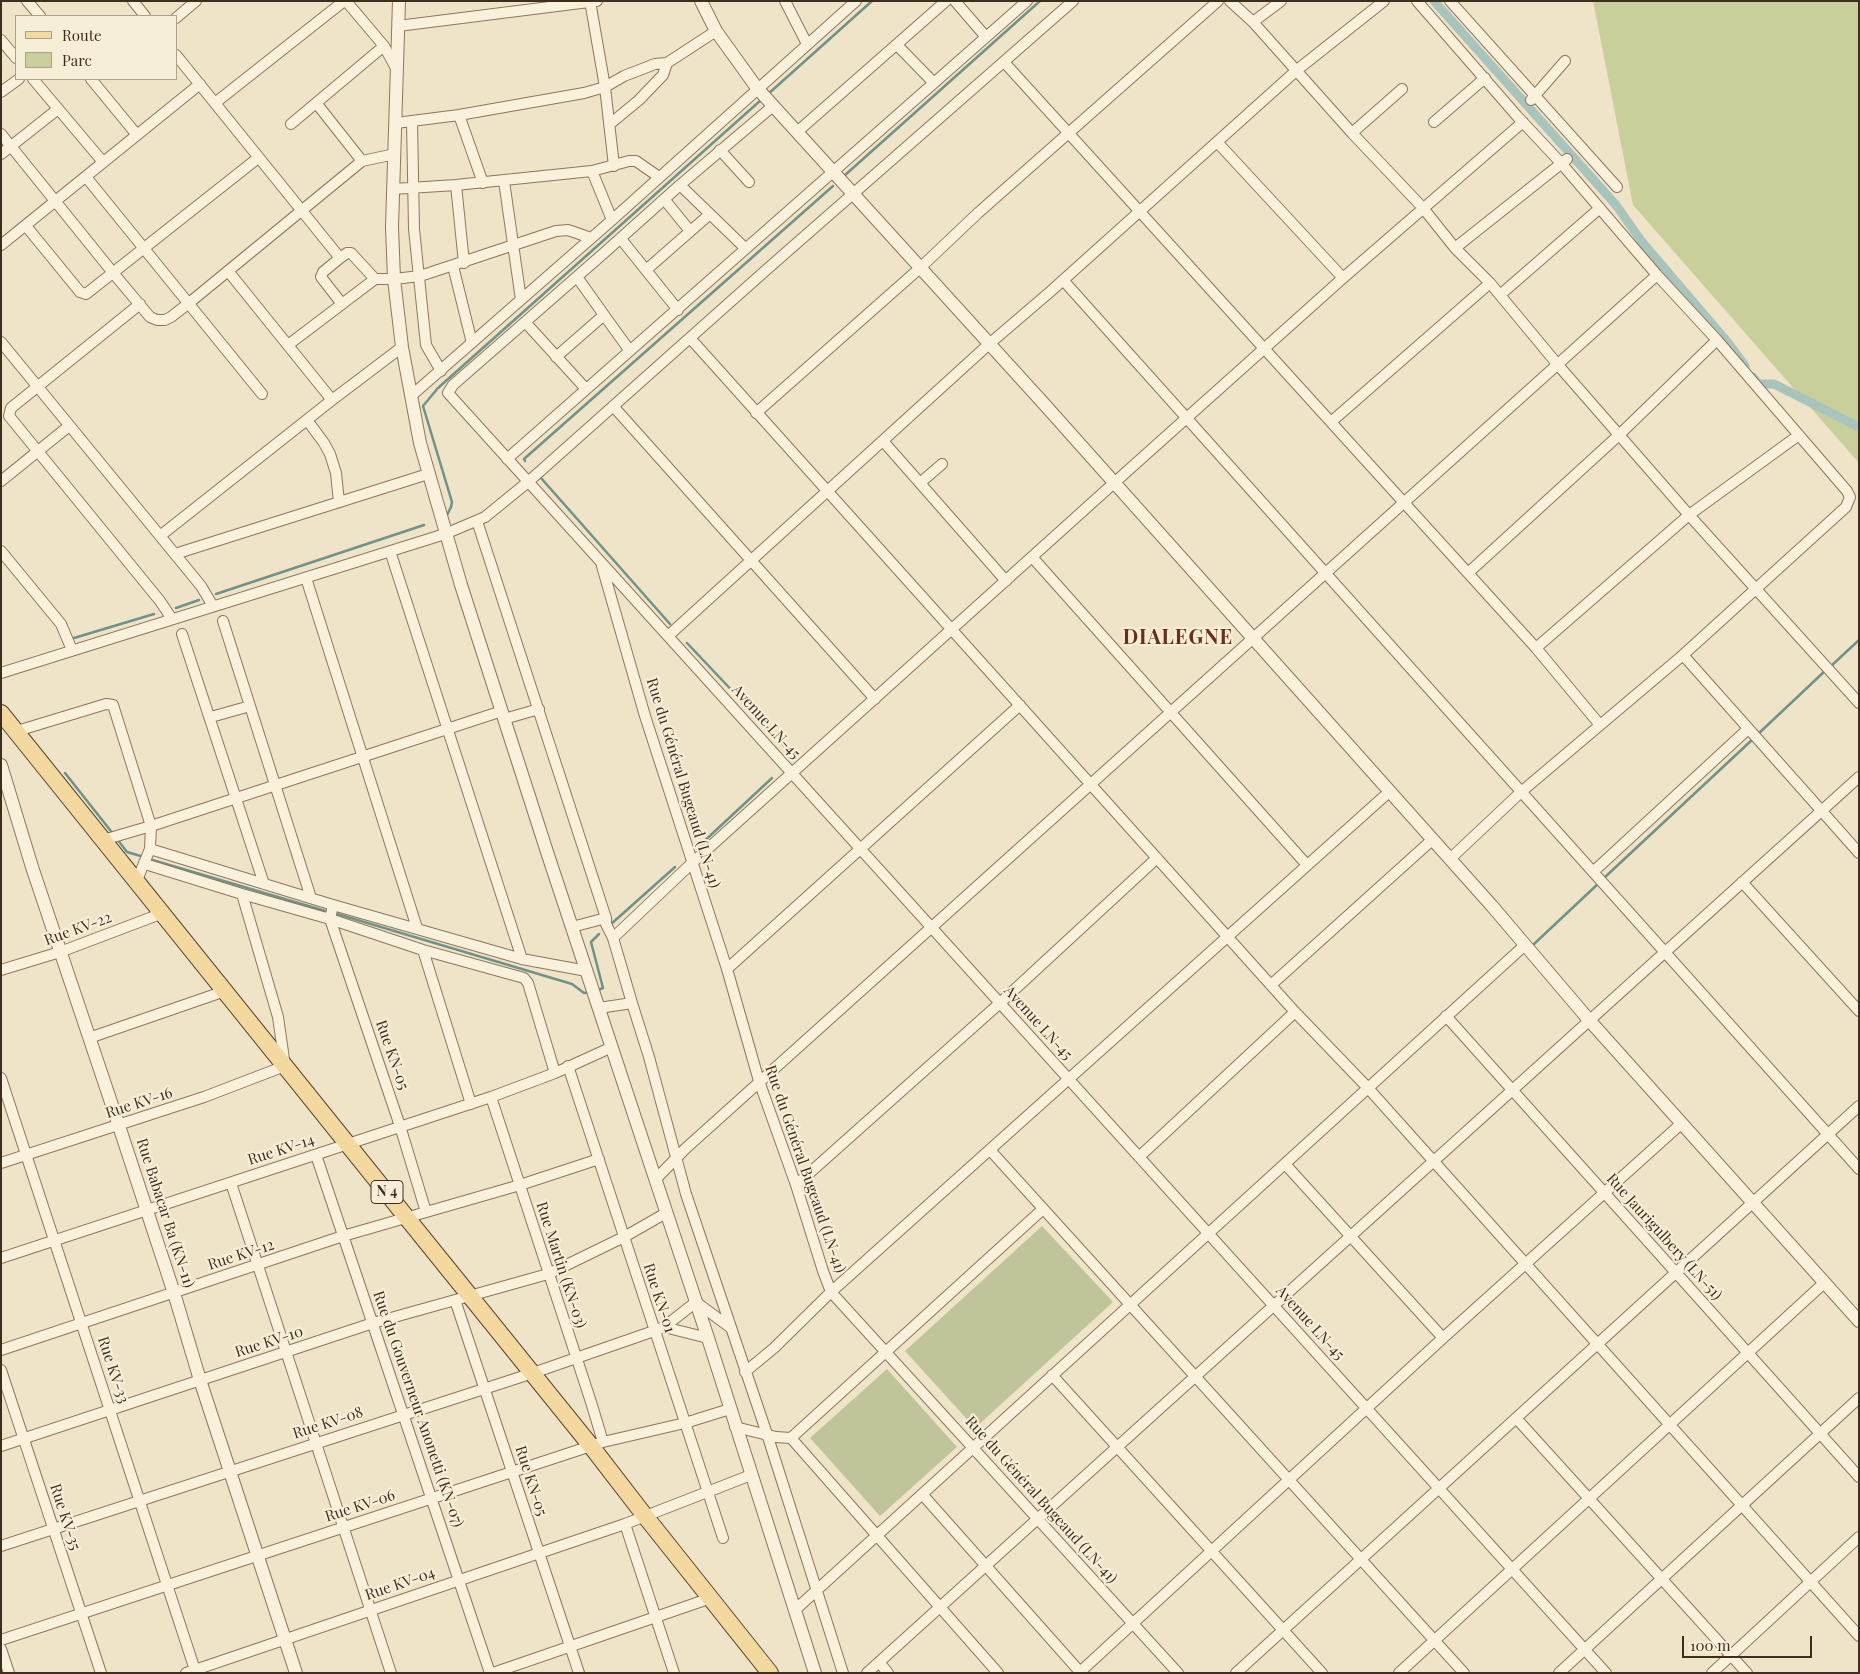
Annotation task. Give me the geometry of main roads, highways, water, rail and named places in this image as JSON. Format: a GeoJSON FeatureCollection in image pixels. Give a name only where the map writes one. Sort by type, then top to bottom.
{"type":"FeatureCollection","features":[{"type":"Feature","properties":{"kind":"main road","name":"N 4"},"geometry":{"type":"LineString","coordinates":[[1,713],[110,837],[137,880],[407,1218],[462,1297],[597,1444],[644,1516],[770,1673]]}},
{"type":"Feature","properties":{"kind":"waterway"},"geometry":{"type":"LineString","coordinates":[[767,95],[872,1]]}},
{"type":"Feature","properties":{"kind":"waterway"},"geometry":{"type":"LineString","coordinates":[[844,176],[1040,1]]}},
{"type":"Feature","properties":{"kind":"waterway"},"geometry":{"type":"LineString","coordinates":[[1434,1],[1616,205],[1642,242],[1729,344],[1745,366]]}},
{"type":"Feature","properties":{"kind":"waterway"},"geometry":{"type":"LineString","coordinates":[[446,517],[452,502],[423,406],[438,388],[761,100]]}},
{"type":"Feature","properties":{"kind":"waterway"},"geometry":{"type":"LineString","coordinates":[[525,461],[524,459],[833,186]]}},
{"type":"Feature","properties":{"kind":"waterway"},"geometry":{"type":"LineString","coordinates":[[1753,377],[1758,384],[1774,384],[1859,427]]}},
{"type":"Feature","properties":{"kind":"waterway"},"geometry":{"type":"LineString","coordinates":[[541,478],[670,624]]}},
{"type":"Feature","properties":{"kind":"waterway"},"geometry":{"type":"LineString","coordinates":[[216,594],[424,525]]}},
{"type":"Feature","properties":{"kind":"waterway"},"geometry":{"type":"LineString","coordinates":[[176,608],[199,600]]}},
{"type":"Feature","properties":{"kind":"waterway"},"geometry":{"type":"LineString","coordinates":[[74,638],[154,614]]}},
{"type":"Feature","properties":{"kind":"waterway"},"geometry":{"type":"LineString","coordinates":[[1830,667],[1859,640]]}},
{"type":"Feature","properties":{"kind":"waterway"},"geometry":{"type":"LineString","coordinates":[[687,643],[794,756]]}},
{"type":"Feature","properties":{"kind":"waterway"},"geometry":{"type":"LineString","coordinates":[[1757,735],[1826,670]]}},
{"type":"Feature","properties":{"kind":"waterway"},"geometry":{"type":"LineString","coordinates":[[1604,878],[1753,739]]}},
{"type":"Feature","properties":{"kind":"waterway"},"geometry":{"type":"LineString","coordinates":[[65,773],[114,835]]}},
{"type":"Feature","properties":{"kind":"waterway"},"geometry":{"type":"LineString","coordinates":[[699,846],[772,778]]}},
{"type":"Feature","properties":{"kind":"waterway"},"geometry":{"type":"LineString","coordinates":[[117,839],[127,852],[144,857]]}},
{"type":"Feature","properties":{"kind":"waterway"},"geometry":{"type":"LineString","coordinates":[[149,859],[329,912]]}},
{"type":"Feature","properties":{"kind":"waterway"},"geometry":{"type":"LineString","coordinates":[[610,925],[675,867]]}},
{"type":"Feature","properties":{"kind":"waterway"},"geometry":{"type":"LineString","coordinates":[[1534,944],[1600,882]]}},
{"type":"Feature","properties":{"kind":"waterway"},"geometry":{"type":"LineString","coordinates":[[334,913],[572,984],[584,993],[590,992]]}},
{"type":"Feature","properties":{"kind":"waterway"},"geometry":{"type":"LineString","coordinates":[[598,990],[603,988],[591,942],[599,934]]}},
{"type":"Feature","properties":{"kind":"district","name":"DIALEGNE"},"geometry":{"type":"Point","coordinates":[1178,638]}}]}
